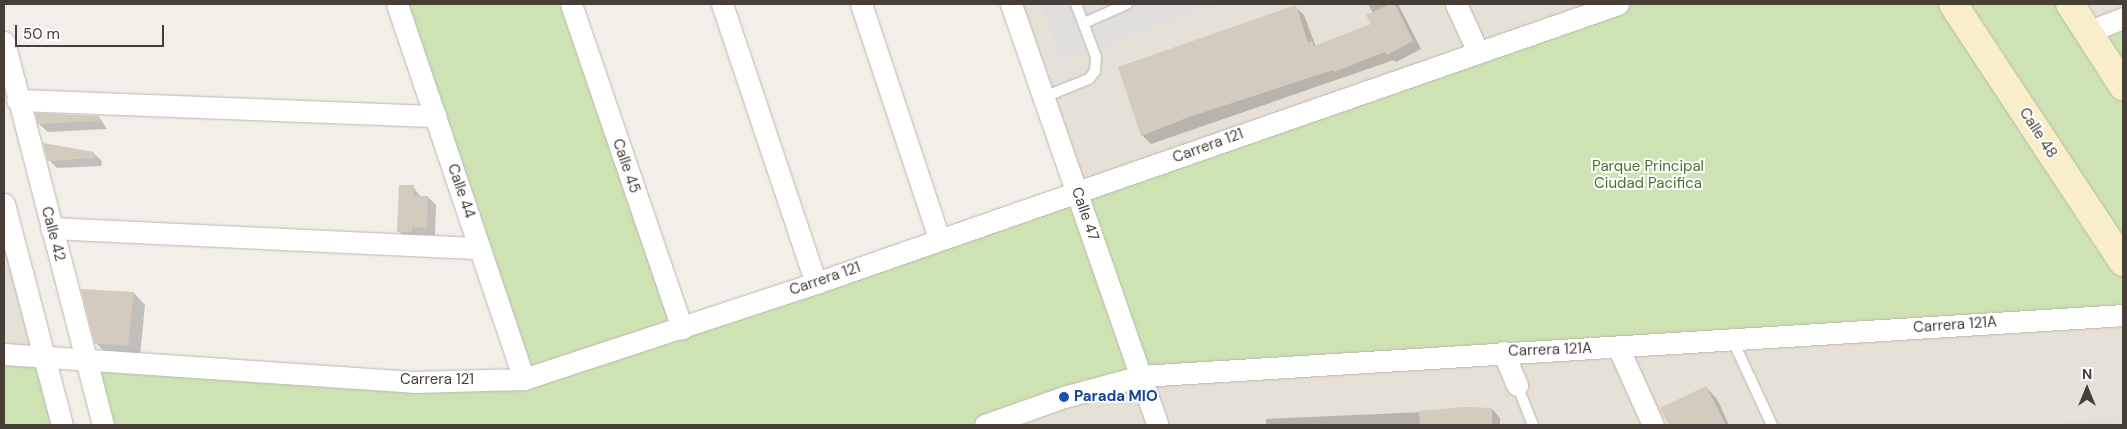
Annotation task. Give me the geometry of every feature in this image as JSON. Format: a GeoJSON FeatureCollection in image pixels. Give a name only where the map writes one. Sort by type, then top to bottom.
{"type":"FeatureCollection","features":[{"type":"Feature","properties":{"kind":"main road","name":"Calle 48"},"geometry":{"type":"LineString","coordinates":[[1953,4],[2123,262]]}},
{"type":"Feature","properties":{"kind":"main road"},"geometry":{"type":"LineString","coordinates":[[2070,4],[2123,86]]}},
{"type":"Feature","properties":{"kind":"street","name":"Calle 44"},"geometry":{"type":"LineString","coordinates":[[397,4],[524,379]]}},
{"type":"Feature","properties":{"kind":"street","name":"Calle 45"},"geometry":{"type":"LineString","coordinates":[[571,4],[682,329]]}},
{"type":"Feature","properties":{"kind":"street"},"geometry":{"type":"LineString","coordinates":[[722,4],[816,283]]}},
{"type":"Feature","properties":{"kind":"street"},"geometry":{"type":"LineString","coordinates":[[861,4],[939,239]]}},
{"type":"Feature","properties":{"kind":"street","name":"Calle 47"},"geometry":{"type":"LineString","coordinates":[[1011,4],[1158,425]]}},
{"type":"Feature","properties":{"kind":"street"},"geometry":{"type":"LineString","coordinates":[[1456,4],[1477,50]]}},
{"type":"Feature","properties":{"kind":"street","name":"Carrera 121"},"geometry":{"type":"LineString","coordinates":[[4,354],[413,382],[524,379],[682,329],[1077,193],[1477,50],[1618,4]]}},
{"type":"Feature","properties":{"kind":"street"},"geometry":{"type":"LineString","coordinates":[[2087,32],[2123,18]]}},
{"type":"Feature","properties":{"kind":"street","name":"Calle 42"},"geometry":{"type":"LineString","coordinates":[[4,42],[17,100],[103,425]]}},
{"type":"Feature","properties":{"kind":"street"},"geometry":{"type":"LineString","coordinates":[[17,100],[436,116]]}},
{"type":"Feature","properties":{"kind":"street"},"geometry":{"type":"LineString","coordinates":[[4,204],[62,425]]}},
{"type":"Feature","properties":{"kind":"street"},"geometry":{"type":"LineString","coordinates":[[51,228],[480,248]]}},
{"type":"Feature","properties":{"kind":"street","name":"Carrera 121A"},"geometry":{"type":"LineString","coordinates":[[985,425],[1141,376],[2123,314]]}},
{"type":"Feature","properties":{"kind":"street"},"geometry":{"type":"LineString","coordinates":[[1618,347],[1653,425]]}},
{"type":"Feature","properties":{"kind":"street"},"geometry":{"type":"LineString","coordinates":[[1503,352],[1517,385]]}},
{"type":"Feature","properties":{"kind":"lane"},"geometry":{"type":"LineString","coordinates":[[1044,97],[1089,79],[1095,71],[1096,57],[1076,4]]}},
{"type":"Feature","properties":{"kind":"lane"},"geometry":{"type":"LineString","coordinates":[[1084,23],[1121,5]]}},
{"type":"Feature","properties":{"kind":"lane"},"geometry":{"type":"LineString","coordinates":[[1732,339],[1772,425]]}},
{"type":"Feature","properties":{"kind":"lane"},"geometry":{"type":"LineString","coordinates":[[1517,385],[1534,425]]}},
{"type":"Feature","properties":{"kind":"shaded area"},"geometry":{"type":"Polygon","coordinates":[[[1011,4],[1618,4],[1077,193],[1011,4]]]}},
{"type":"Feature","properties":{"kind":"shaded area"},"geometry":{"type":"Polygon","coordinates":[[[1041,4],[1216,4],[1061,62],[1041,4]]]}},
{"type":"Feature","properties":{"kind":"shaded area"},"geometry":{"type":"Polygon","coordinates":[[[2070,4],[2123,4],[2123,18],[2087,32],[2070,4]]]}},
{"type":"Feature","properties":{"kind":"shaded area"},"geometry":{"type":"Polygon","coordinates":[[[4,204],[43,357],[4,354],[4,204]]]}},
{"type":"Feature","properties":{"kind":"shaded area"},"geometry":{"type":"Polygon","coordinates":[[[2123,315],[2123,425],[985,425],[1141,376],[2123,315]]]}},
{"type":"Feature","properties":{"kind":"shaded area"},"geometry":{"type":"Polygon","coordinates":[[[2123,419],[2123,425],[1956,425],[1982,423],[2123,419]]]}},
{"type":"Feature","properties":{"kind":"green space","name":"Parque Principal Ciudad Pacifica"},"geometry":{"type":"Polygon","coordinates":[[[397,4],[571,4],[681,329],[1618,4],[2070,4],[2087,31],[2123,18],[2123,315],[1141,376],[985,425],[103,425],[86,361],[523,379],[397,4]]]}},
{"type":"Feature","properties":{"kind":"green space"},"geometry":{"type":"Polygon","coordinates":[[[4,354],[43,357],[62,425],[4,425],[4,354]]]}},
{"type":"Feature","properties":{"kind":"building"},"geometry":{"type":"Polygon","coordinates":[[[1390,4],[1395,4],[1413,41],[1387,55],[1385,52],[1334,72],[1333,70],[1189,117],[1141,136],[1118,67],[1296,5],[1308,43],[1312,41],[1314,46],[1371,24],[1366,15],[1390,4]]]}},
{"type":"Feature","properties":{"kind":"building"},"geometry":{"type":"Polygon","coordinates":[[[35,113],[99,116],[99,121],[38,124],[35,113]]]}},
{"type":"Feature","properties":{"kind":"building"},"geometry":{"type":"Polygon","coordinates":[[[43,143],[94,152],[94,158],[48,161],[43,143]]]}},
{"type":"Feature","properties":{"kind":"building"},"geometry":{"type":"Polygon","coordinates":[[[399,185],[414,185],[413,196],[428,196],[427,228],[412,227],[412,232],[397,232],[399,185]]]}},
{"type":"Feature","properties":{"kind":"building"},"geometry":{"type":"Polygon","coordinates":[[[81,289],[134,292],[128,345],[95,344],[81,289]]]}},
{"type":"Feature","properties":{"kind":"building"},"geometry":{"type":"Polygon","coordinates":[[[1706,386],[1726,425],[1669,425],[1660,408],[1706,386]]]}},
{"type":"Feature","properties":{"kind":"building"},"geometry":{"type":"Polygon","coordinates":[[[1465,407],[1492,408],[1492,425],[1420,425],[1419,411],[1465,407]]]}},
{"type":"Feature","properties":{"kind":"place","name":"Parada MIO"},"geometry":{"type":"Point","coordinates":[1064,397]}}]}
